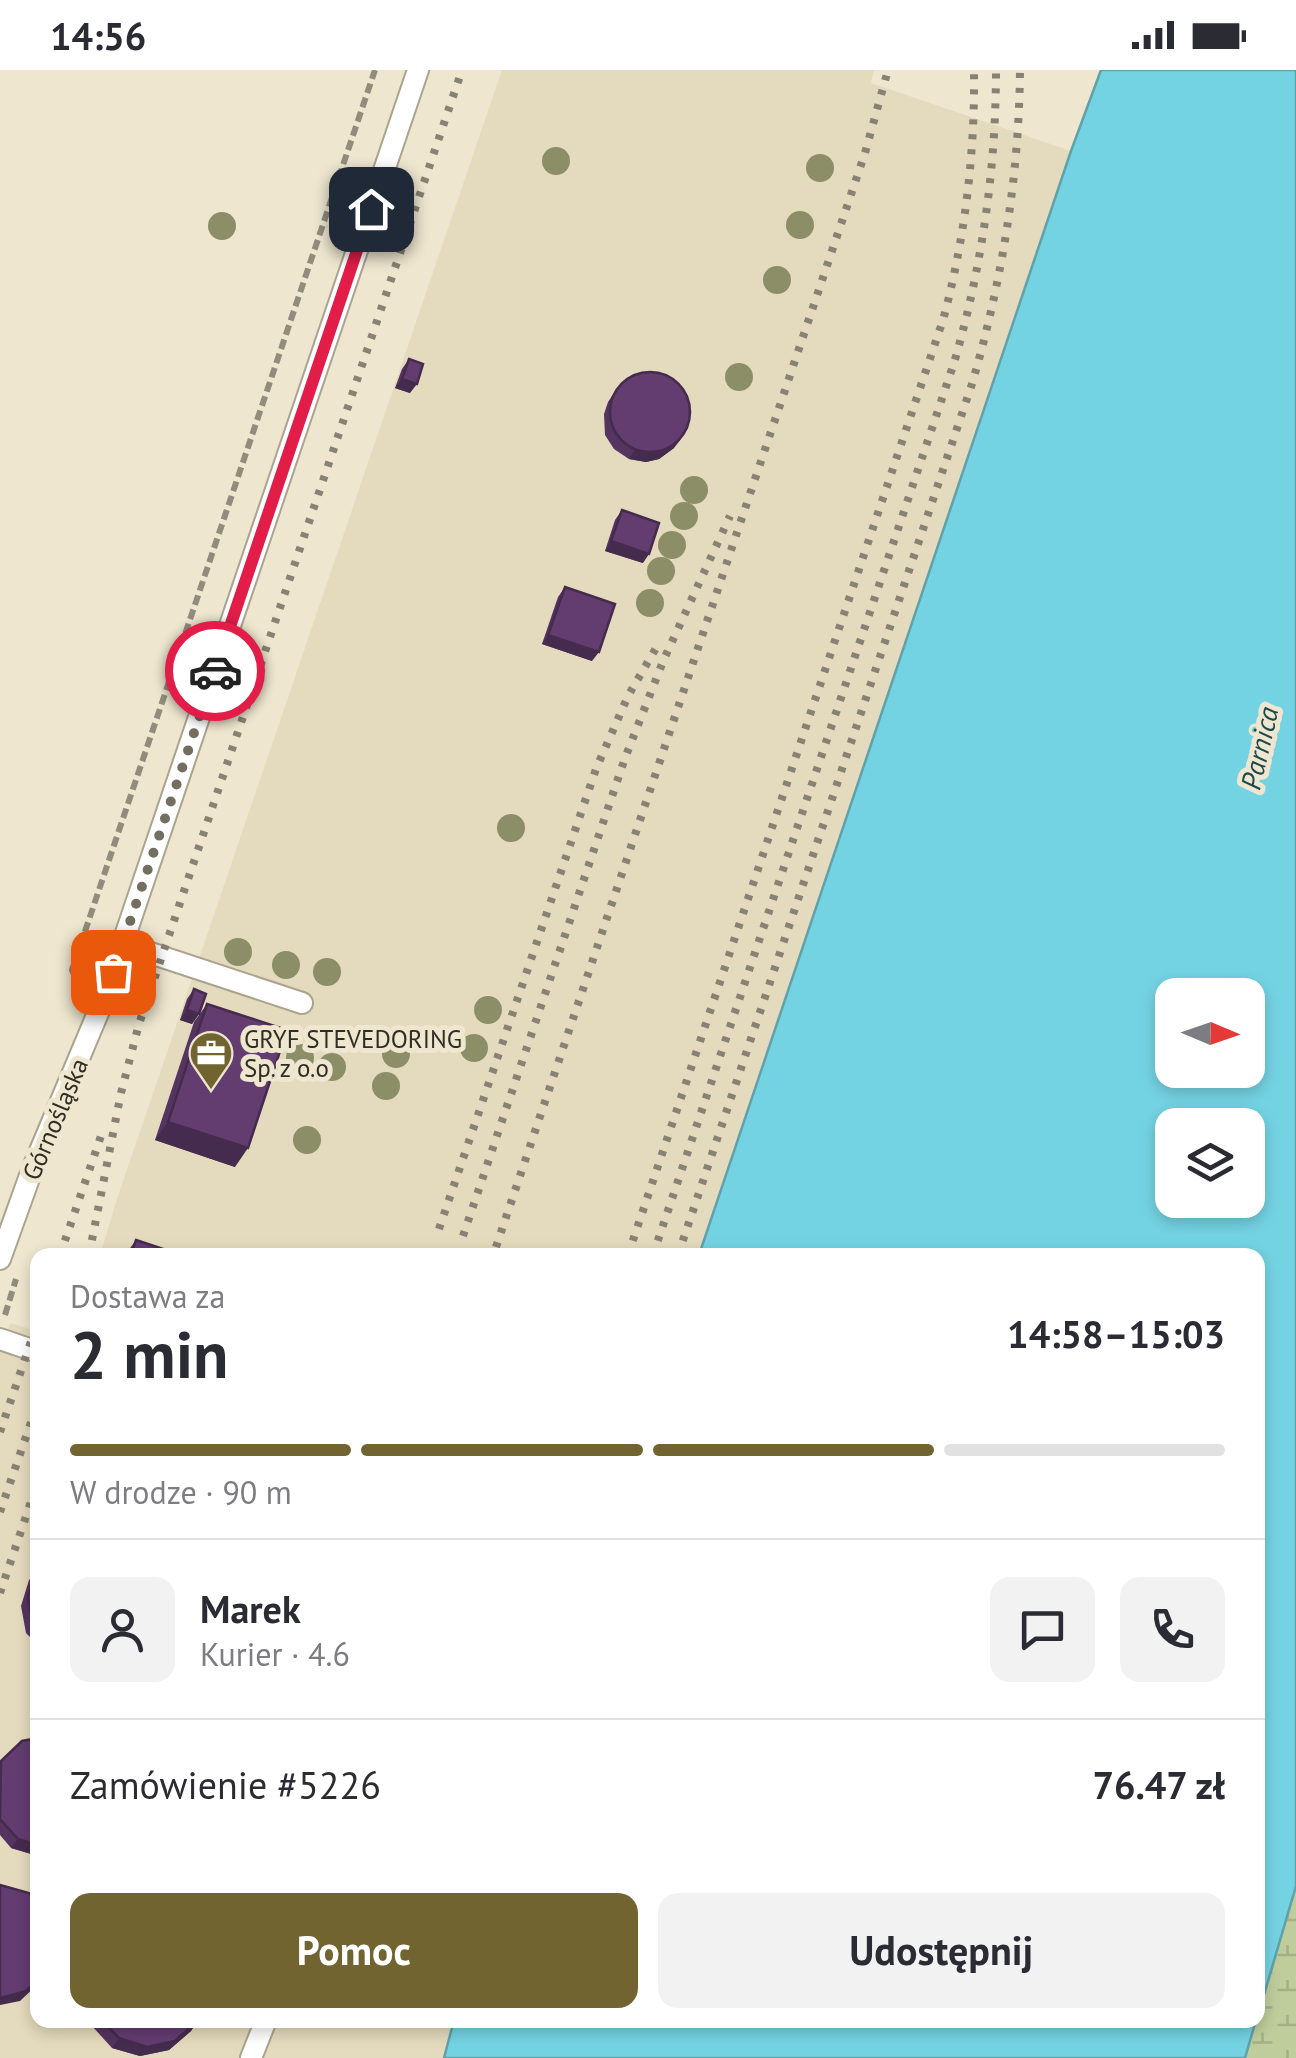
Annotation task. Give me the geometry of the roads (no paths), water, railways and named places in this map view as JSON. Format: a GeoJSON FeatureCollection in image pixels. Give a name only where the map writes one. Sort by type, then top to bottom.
{"type":"FeatureCollection","features":[{"type":"Feature","properties":{"kind":"lane","name":"Górnośląska"},"geometry":{"type":"LineString","coordinates":[[0,1259],[32,1170],[86,1046],[122,944],[418,70]]}},
{"type":"Feature","properties":{"kind":"lane"},"geometry":{"type":"LineString","coordinates":[[122,944],[302,1003]]}},
{"type":"Feature","properties":{"kind":"lane"},"geometry":{"type":"LineString","coordinates":[[0,1339],[30,1349]]}},
{"type":"Feature","properties":{"kind":"lane"},"geometry":{"type":"LineString","coordinates":[[251,2058],[263,2028]]}},
{"type":"Feature","properties":{"kind":"water","name":"Parnica"},"geometry":{"type":"Polygon","coordinates":[[[1101,70],[1296,70],[1296,1886],[1265,1991],[1265,1248],[701,1248],[1101,70]]]}},
{"type":"Feature","properties":{"kind":"water"},"geometry":{"type":"Polygon","coordinates":[[[452,2028],[1254,2028],[1245,2058],[444,2058],[452,2028]]]}},
{"type":"Feature","properties":{"kind":"railway"},"geometry":{"type":"LineString","coordinates":[[90,1248],[139,1024],[462,70]]}},
{"type":"Feature","properties":{"kind":"railway"},"geometry":{"type":"LineString","coordinates":[[496,1247],[865,153],[888,70]]}},
{"type":"Feature","properties":{"kind":"railway"},"geometry":{"type":"LineString","coordinates":[[630,1248],[943,320],[967,196],[974,70]]}},
{"type":"Feature","properties":{"kind":"railway"},"geometry":{"type":"LineString","coordinates":[[655,1248],[954,363],[986,218],[996,70]]}},
{"type":"Feature","properties":{"kind":"railway"},"geometry":{"type":"LineString","coordinates":[[680,1248],[972,384],[1007,228],[1020,70]]}},
{"type":"Feature","properties":{"kind":"railway"},"geometry":{"type":"LineString","coordinates":[[463,1236],[625,758],[664,659],[730,516]]}},
{"type":"Feature","properties":{"kind":"railway"},"geometry":{"type":"LineString","coordinates":[[439,1229],[596,769],[628,696],[656,648]]}},
{"type":"Feature","properties":{"kind":"railway"},"geometry":{"type":"LineString","coordinates":[[62,1248],[101,1136]]}},
{"type":"Feature","properties":{"kind":"railway"},"geometry":{"type":"LineString","coordinates":[[0,1432],[30,1344]]}},
{"type":"Feature","properties":{"kind":"railway"},"geometry":{"type":"LineString","coordinates":[[0,1512],[30,1425]]}},
{"type":"Feature","properties":{"kind":"railway"},"geometry":{"type":"LineString","coordinates":[[0,1593],[30,1505]]}},
{"type":"Feature","properties":{"kind":"place","name":"GRYF STEVEDORING Sp. z o.o"},"geometry":{"type":"Point","coordinates":[211,1091]}}]}
